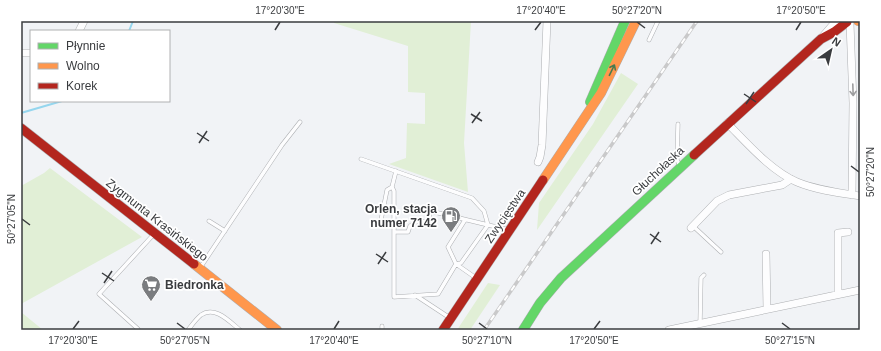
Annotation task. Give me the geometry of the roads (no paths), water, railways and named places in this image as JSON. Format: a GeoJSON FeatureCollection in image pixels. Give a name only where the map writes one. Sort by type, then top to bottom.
{"type":"FeatureCollection","features":[{"type":"Feature","properties":{"kind":"street"},"geometry":{"type":"LineString","coordinates":[[80,30],[84,21]]}},
{"type":"Feature","properties":{"kind":"street"},"geometry":{"type":"LineString","coordinates":[[538,162],[542,145],[547,21]]}},
{"type":"Feature","properties":{"kind":"street","name":"Zwycięstwa"},"geometry":{"type":"LineString","coordinates":[[585,116],[591,97],[625,21]]}},
{"type":"Feature","properties":{"kind":"street","name":"Zwycięstwa"},"geometry":{"type":"LineString","coordinates":[[443,330],[601,93],[636,21]]}},
{"type":"Feature","properties":{"kind":"street","name":"Głuchołaska"},"geometry":{"type":"LineString","coordinates":[[523,330],[537,305],[548,292],[727,123],[821,39],[836,21]]}},
{"type":"Feature","properties":{"kind":"street"},"geometry":{"type":"LineString","coordinates":[[852,195],[853,21]]}},
{"type":"Feature","properties":{"kind":"street","name":"Głuchołaska"},"geometry":{"type":"LineString","coordinates":[[821,39],[853,21]]}},
{"type":"Feature","properties":{"kind":"street"},"geometry":{"type":"LineString","coordinates":[[727,123],[768,163],[792,180],[806,185],[860,196]]}},
{"type":"Feature","properties":{"kind":"street","name":"Zygmunta Krasińskiego"},"geometry":{"type":"LineString","coordinates":[[21,128],[277,330]]}},
{"type":"Feature","properties":{"kind":"street"},"geometry":{"type":"LineString","coordinates":[[692,227],[717,201],[729,195],[782,185],[792,180]]}},
{"type":"Feature","properties":{"kind":"street"},"geometry":{"type":"LineString","coordinates":[[838,294],[838,233],[848,232]]}},
{"type":"Feature","properties":{"kind":"street"},"geometry":{"type":"LineString","coordinates":[[766,254],[767,309]]}},
{"type":"Feature","properties":{"kind":"street"},"geometry":{"type":"LineString","coordinates":[[669,330],[860,290]]}},
{"type":"Feature","properties":{"kind":"lane"},"geometry":{"type":"LineString","coordinates":[[649,40],[658,21]]}},
{"type":"Feature","properties":{"kind":"lane"},"geometry":{"type":"LineString","coordinates":[[200,269],[282,145],[300,122]]}},
{"type":"Feature","properties":{"kind":"lane"},"geometry":{"type":"LineString","coordinates":[[678,124],[677,160],[680,167]]}},
{"type":"Feature","properties":{"kind":"lane"},"geometry":{"type":"LineString","coordinates":[[361,159],[472,198],[484,211],[488,225]]}},
{"type":"Feature","properties":{"kind":"lane"},"geometry":{"type":"LineString","coordinates":[[396,171],[392,187],[394,191],[394,297],[438,294],[456,264],[461,263],[488,225]]}},
{"type":"Feature","properties":{"kind":"lane"},"geometry":{"type":"LineString","coordinates":[[380,225],[387,190],[392,187]]}},
{"type":"Feature","properties":{"kind":"lane"},"geometry":{"type":"LineString","coordinates":[[394,232],[408,232],[410,226],[416,222],[429,221],[430,211],[510,230]]}},
{"type":"Feature","properties":{"kind":"lane"},"geometry":{"type":"LineString","coordinates":[[465,220],[448,247],[456,264],[477,279]]}},
{"type":"Feature","properties":{"kind":"lane"},"geometry":{"type":"LineString","coordinates":[[209,221],[225,231]]}},
{"type":"Feature","properties":{"kind":"lane"},"geometry":{"type":"LineString","coordinates":[[692,227],[721,252]]}},
{"type":"Feature","properties":{"kind":"lane"},"geometry":{"type":"LineString","coordinates":[[138,329],[99,294],[155,233]]}},
{"type":"Feature","properties":{"kind":"lane"},"geometry":{"type":"LineString","coordinates":[[700,323],[701,278],[704,275]]}},
{"type":"Feature","properties":{"kind":"lane"},"geometry":{"type":"LineString","coordinates":[[415,295],[451,318]]}},
{"type":"Feature","properties":{"kind":"lane"},"geometry":{"type":"LineString","coordinates":[[188,330],[202,314],[211,311],[217,313],[240,330]]}},
{"type":"Feature","properties":{"kind":"waterway"},"geometry":{"type":"LineString","coordinates":[[129,30],[133,21]]}},
{"type":"Feature","properties":{"kind":"waterway"},"geometry":{"type":"LineString","coordinates":[[21,113],[59,102]]}},
{"type":"Feature","properties":{"kind":"railway"},"geometry":{"type":"LineString","coordinates":[[484,330],[697,21]]}},
{"type":"Feature","properties":{"kind":"place","name":"Orlen, stacja numer 7142"},"geometry":{"type":"Point","coordinates":[451,233]}},
{"type":"Feature","properties":{"kind":"place","name":"Biedronka"},"geometry":{"type":"Point","coordinates":[151,302]}}]}
